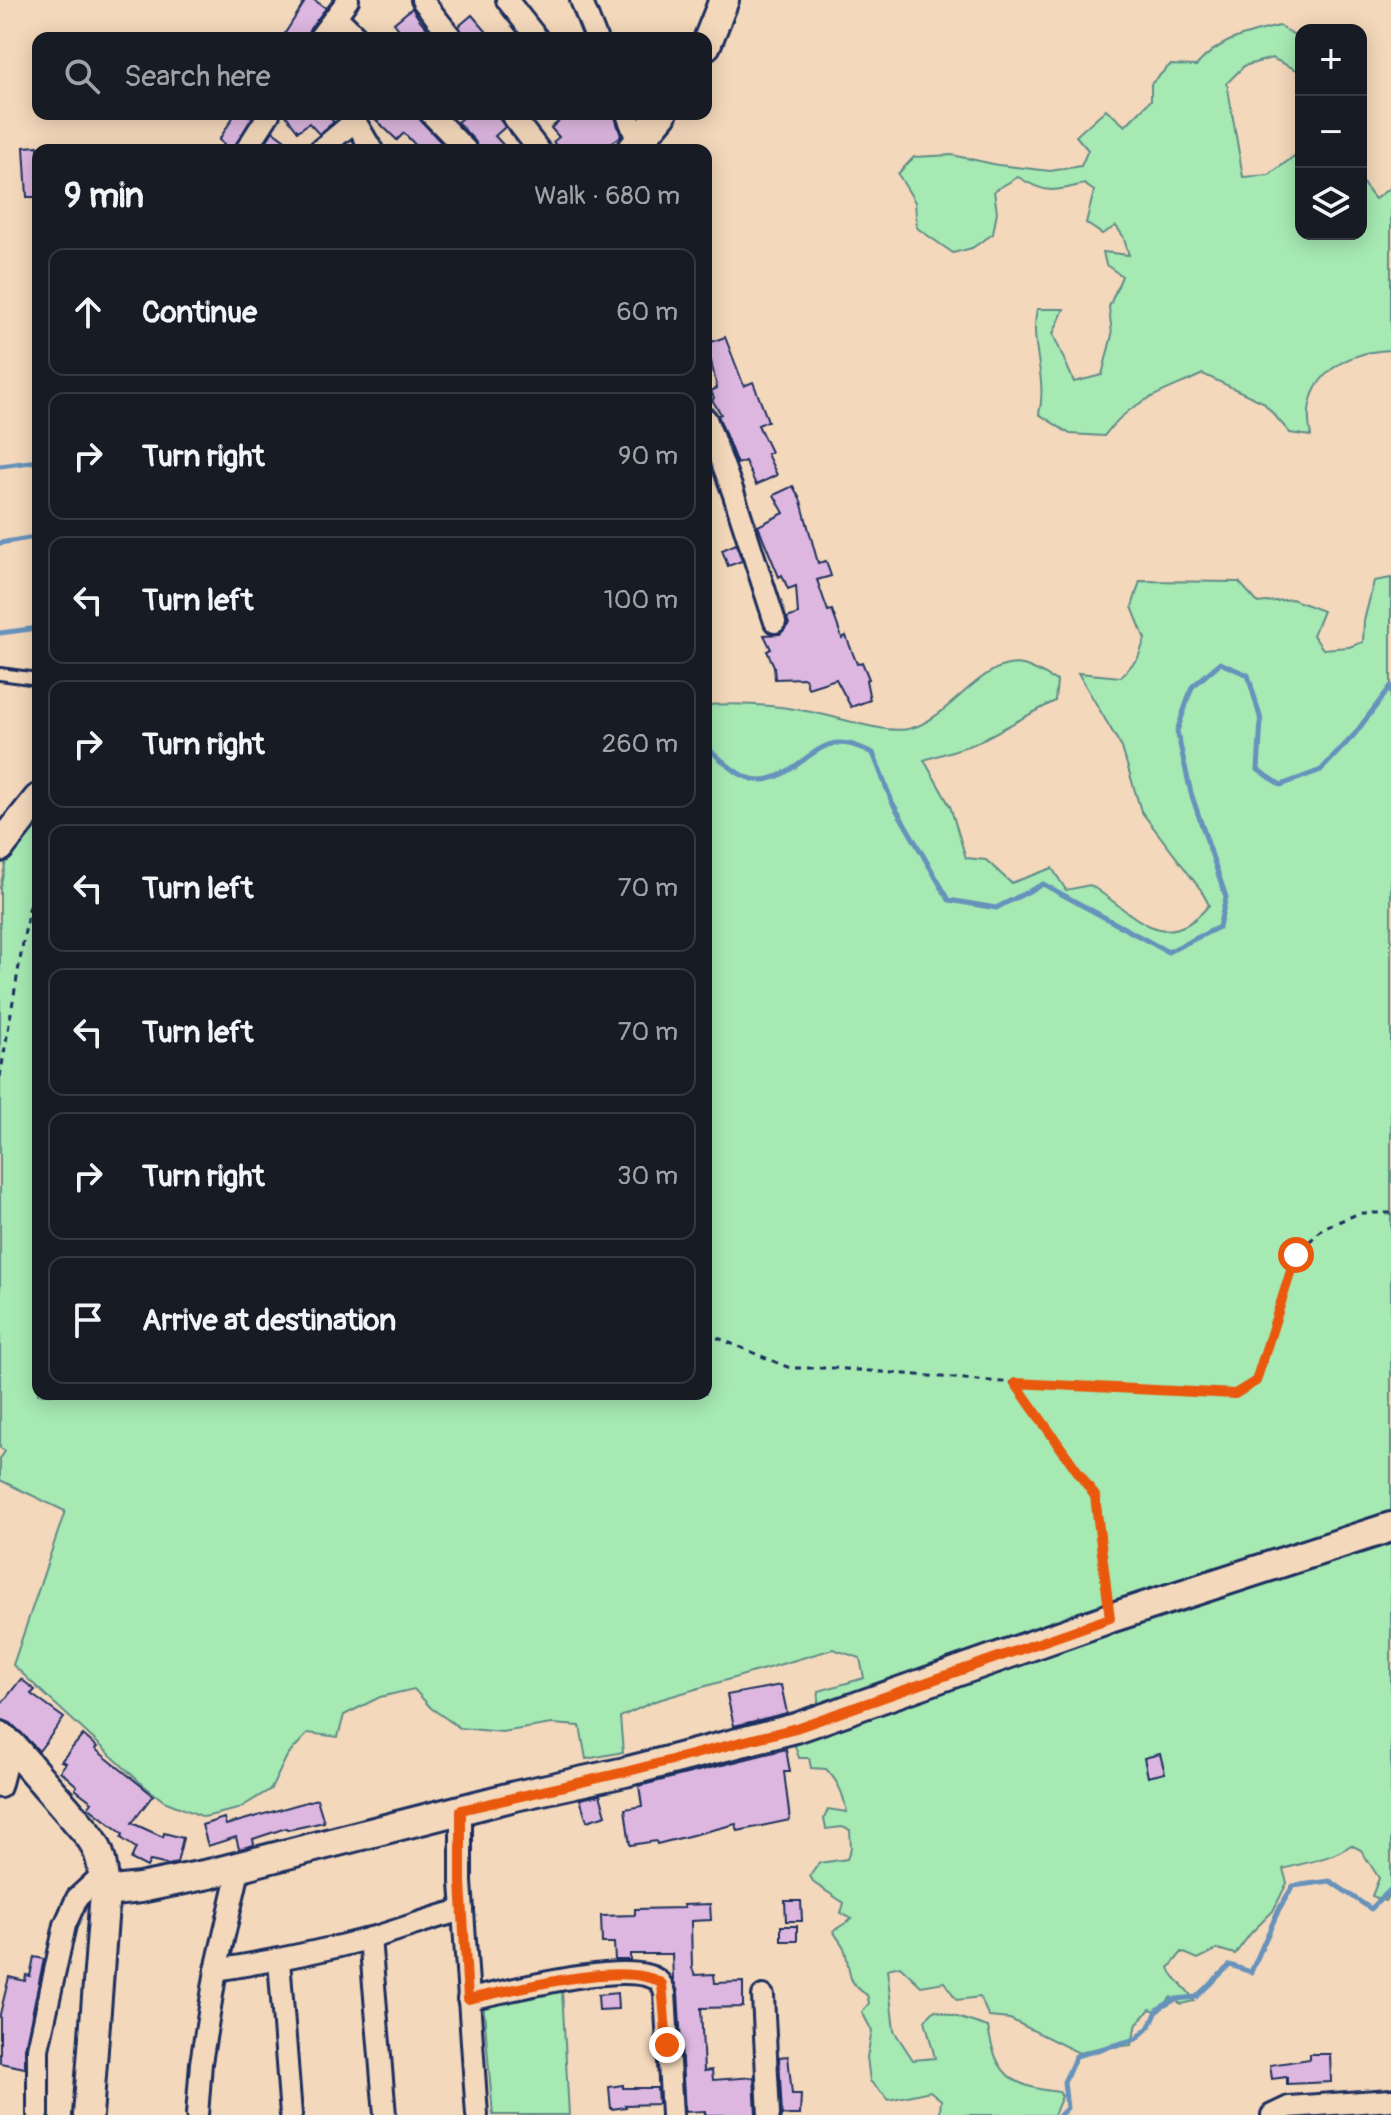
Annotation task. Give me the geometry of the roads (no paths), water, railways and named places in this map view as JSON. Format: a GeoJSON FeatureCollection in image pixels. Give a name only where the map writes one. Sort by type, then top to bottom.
{"type":"FeatureCollection","features":[{"type":"Feature","properties":{"kind":"street"},"geometry":{"type":"LineString","coordinates":[[422,0],[447,32]]}},
{"type":"Feature","properties":{"kind":"street"},"geometry":{"type":"LineString","coordinates":[[508,0],[532,32]]}},
{"type":"Feature","properties":{"kind":"street"},"geometry":{"type":"LineString","coordinates":[[581,0],[594,32]]}},
{"type":"Feature","properties":{"kind":"street"},"geometry":{"type":"LineString","coordinates":[[711,32],[724,0]]}},
{"type":"Feature","properties":{"kind":"street"},"geometry":{"type":"LineString","coordinates":[[324,32],[342,8],[355,32]]}},
{"type":"Feature","properties":{"kind":"street"},"geometry":{"type":"LineString","coordinates":[[250,144],[265,120]]}},
{"type":"Feature","properties":{"kind":"street"},"geometry":{"type":"LineString","coordinates":[[326,144],[350,120]]}},
{"type":"Feature","properties":{"kind":"street"},"geometry":{"type":"LineString","coordinates":[[355,120],[369,144]]}},
{"type":"Feature","properties":{"kind":"street"},"geometry":{"type":"LineString","coordinates":[[437,120],[460,144]]}},
{"type":"Feature","properties":{"kind":"street"},"geometry":{"type":"LineString","coordinates":[[516,120],[534,144]]}},
{"type":"Feature","properties":{"kind":"street"},"geometry":{"type":"LineString","coordinates":[[628,120],[634,144]]}},
{"type":"Feature","properties":{"kind":"street"},"geometry":{"type":"LineString","coordinates":[[637,144],[657,120]]}},
{"type":"Feature","properties":{"kind":"street"},"geometry":{"type":"LineString","coordinates":[[712,435],[775,622]]}},
{"type":"Feature","properties":{"kind":"street"},"geometry":{"type":"LineString","coordinates":[[0,847],[32,807]]}},
{"type":"Feature","properties":{"kind":"street"},"geometry":{"type":"LineString","coordinates":[[38,2115],[38,2049],[65,1925],[77,1898],[104,1883],[140,1888],[240,1866],[796,1728],[1110,1618],[1391,1527]]}},
{"type":"Feature","properties":{"kind":"street"},"geometry":{"type":"LineString","coordinates":[[0,1787],[6,1741]]}},
{"type":"Feature","properties":{"kind":"street"},"geometry":{"type":"LineString","coordinates":[[6,1741],[97,1844],[104,1883],[101,1973],[88,2115]]}},
{"type":"Feature","properties":{"kind":"street"},"geometry":{"type":"LineString","coordinates":[[461,1810],[463,1910],[477,2115]]}},
{"type":"Feature","properties":{"kind":"street"},"geometry":{"type":"LineString","coordinates":[[197,2115],[201,2063],[216,1970],[240,1866]]}},
{"type":"Feature","properties":{"kind":"street"},"geometry":{"type":"LineString","coordinates":[[216,1970],[279,1960],[370,1938],[463,1910]]}},
{"type":"Feature","properties":{"kind":"street"},"geometry":{"type":"LineString","coordinates":[[370,1938],[385,2115]]}},
{"type":"Feature","properties":{"kind":"street"},"geometry":{"type":"LineString","coordinates":[[279,1960],[291,2115]]}},
{"type":"Feature","properties":{"kind":"street"},"geometry":{"type":"LineString","coordinates":[[468,1999],[610,1973],[649,1976],[657,1980],[665,1993],[672,2115]]}},
{"type":"Feature","properties":{"kind":"street"},"geometry":{"type":"LineString","coordinates":[[763,1996],[769,2115]]}},
{"type":"Feature","properties":{"kind":"street"},"geometry":{"type":"LineString","coordinates":[[1277,2113],[1314,2104],[1369,2108],[1391,2100]]}},
{"type":"Feature","properties":{"kind":"lane"},"geometry":{"type":"LineString","coordinates":[[0,674],[32,678]]}},
{"type":"Feature","properties":{"kind":"waterway"},"geometry":{"type":"LineString","coordinates":[[0,466],[32,462]]}},
{"type":"Feature","properties":{"kind":"waterway"},"geometry":{"type":"LineString","coordinates":[[0,543],[32,538]]}},
{"type":"Feature","properties":{"kind":"waterway"},"geometry":{"type":"LineString","coordinates":[[0,633],[32,629]]}},
{"type":"Feature","properties":{"kind":"waterway"},"geometry":{"type":"LineString","coordinates":[[712,752],[741,775],[759,780],[783,774],[815,752],[837,743],[851,744],[873,753],[892,802],[949,900],[996,908],[1043,884],[1168,952],[1219,927],[1226,897],[1191,793],[1177,731],[1192,687],[1220,663],[1248,675],[1261,720],[1258,770],[1281,785],[1321,770],[1354,735],[1391,686]]}},
{"type":"Feature","properties":{"kind":"waterway"},"geometry":{"type":"LineString","coordinates":[[1060,2115],[1067,2108],[1064,2082],[1076,2056],[1136,2039],[1150,2026],[1158,2009],[1176,1999],[1196,1997],[1230,1965],[1251,1972],[1279,1909],[1293,1886],[1330,1881],[1371,1909],[1391,1889]]}}]}
